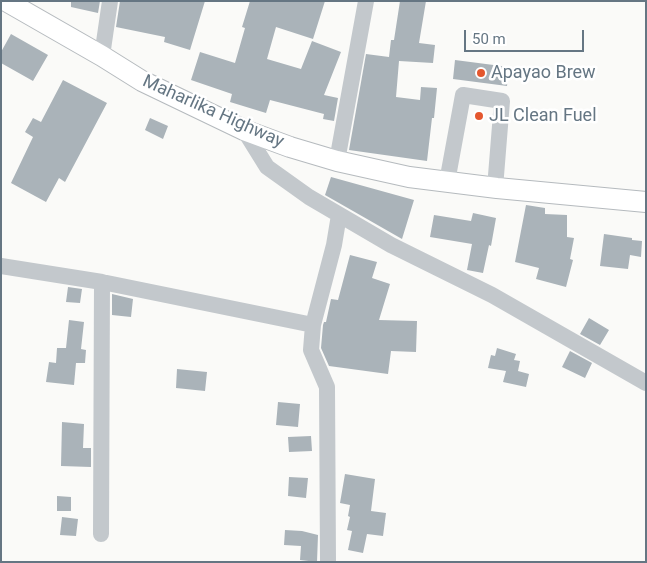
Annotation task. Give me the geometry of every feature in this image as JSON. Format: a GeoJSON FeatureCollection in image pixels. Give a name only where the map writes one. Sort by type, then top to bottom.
{"type":"FeatureCollection","features":[{"type":"Feature","properties":{"kind":"main road","name":"Maharlika Highway"},"geometry":{"type":"LineString","coordinates":[[6,1],[142,81],[244,130],[290,147],[337,161],[409,177],[495,188],[646,202]]}},
{"type":"Feature","properties":{"kind":"street"},"geometry":{"type":"LineString","coordinates":[[102,56],[110,1]]}},
{"type":"Feature","properties":{"kind":"street"},"geometry":{"type":"LineString","coordinates":[[337,161],[366,1]]}},
{"type":"Feature","properties":{"kind":"street"},"geometry":{"type":"LineString","coordinates":[[447,182],[463,94],[502,101],[495,188]]}},
{"type":"Feature","properties":{"kind":"street"},"geometry":{"type":"LineString","coordinates":[[244,130],[267,167],[309,197],[391,244],[492,295],[646,383]]}},
{"type":"Feature","properties":{"kind":"street"},"geometry":{"type":"LineString","coordinates":[[328,562],[327,387],[311,350],[313,325],[340,216]]}},
{"type":"Feature","properties":{"kind":"street"},"geometry":{"type":"LineString","coordinates":[[1,266],[102,282],[313,325]]}},
{"type":"Feature","properties":{"kind":"street"},"geometry":{"type":"LineString","coordinates":[[101,534],[102,282]]}},
{"type":"Feature","properties":{"kind":"building"},"geometry":{"type":"Polygon","coordinates":[[[71,1],[100,1],[98,13],[71,7],[71,1]]]}},
{"type":"Feature","properties":{"kind":"building"},"geometry":{"type":"Polygon","coordinates":[[[120,1],[205,1],[190,50],[164,42],[165,37],[116,27],[120,1]]]}},
{"type":"Feature","properties":{"kind":"building"},"geometry":{"type":"Polygon","coordinates":[[[250,1],[325,1],[313,39],[276,27],[267,59],[301,69],[312,41],[341,52],[324,95],[338,98],[334,121],[323,119],[324,114],[270,100],[266,113],[230,102],[232,94],[191,80],[200,52],[235,63],[245,28],[242,27],[250,1]]]}},
{"type":"Feature","properties":{"kind":"building"},"geometry":{"type":"Polygon","coordinates":[[[400,1],[426,1],[419,43],[435,45],[433,63],[399,61],[396,97],[420,100],[421,87],[437,88],[427,161],[349,150],[366,54],[389,57],[391,40],[394,40],[400,1]]]}},
{"type":"Feature","properties":{"kind":"building"},"geometry":{"type":"Polygon","coordinates":[[[11,34],[48,55],[33,81],[1,63],[1,52],[11,34]]]}},
{"type":"Feature","properties":{"kind":"building","name":"Apayao Brew"},"geometry":{"type":"Polygon","coordinates":[[[455,60],[509,67],[507,86],[453,79],[455,60]]]}},
{"type":"Feature","properties":{"kind":"building"},"geometry":{"type":"Polygon","coordinates":[[[63,80],[107,103],[65,182],[59,178],[46,202],[11,183],[33,137],[25,132],[33,118],[41,122],[63,80]]]}},
{"type":"Feature","properties":{"kind":"building"},"geometry":{"type":"Polygon","coordinates":[[[150,118],[168,126],[163,139],[145,130],[150,118]]]}},
{"type":"Feature","properties":{"kind":"building"},"geometry":{"type":"Polygon","coordinates":[[[331,177],[414,200],[402,239],[325,195],[331,177]]]}},
{"type":"Feature","properties":{"kind":"building"},"geometry":{"type":"Polygon","coordinates":[[[526,205],[545,208],[545,214],[567,215],[567,237],[574,238],[570,259],[573,260],[566,287],[536,279],[539,268],[515,262],[526,205]]]}},
{"type":"Feature","properties":{"kind":"building"},"geometry":{"type":"Polygon","coordinates":[[[473,213],[496,218],[491,246],[489,245],[483,273],[467,270],[472,244],[430,237],[434,215],[471,221],[473,213]]]}},
{"type":"Feature","properties":{"kind":"building"},"geometry":{"type":"Polygon","coordinates":[[[604,234],[642,241],[641,257],[630,255],[628,269],[600,266],[604,234]]]}},
{"type":"Feature","properties":{"kind":"building"},"geometry":{"type":"Polygon","coordinates":[[[350,255],[377,262],[372,278],[390,284],[379,320],[417,321],[416,352],[391,351],[388,374],[329,366],[321,348],[323,325],[326,322],[331,299],[338,300],[350,255]]]}},
{"type":"Feature","properties":{"kind":"building"},"geometry":{"type":"Polygon","coordinates":[[[68,287],[82,289],[80,303],[66,302],[68,287]]]}},
{"type":"Feature","properties":{"kind":"building"},"geometry":{"type":"Polygon","coordinates":[[[112,294],[133,299],[131,317],[112,315],[112,294]]]}},
{"type":"Feature","properties":{"kind":"building"},"geometry":{"type":"Polygon","coordinates":[[[589,318],[609,330],[600,345],[580,334],[589,318]]]}},
{"type":"Feature","properties":{"kind":"building"},"geometry":{"type":"Polygon","coordinates":[[[69,320],[84,322],[81,349],[86,350],[85,363],[76,363],[74,385],[46,382],[49,362],[56,363],[57,348],[66,348],[69,320]]]}},
{"type":"Feature","properties":{"kind":"building"},"geometry":{"type":"Polygon","coordinates":[[[497,348],[516,354],[514,360],[520,361],[518,371],[529,374],[526,387],[503,382],[506,371],[488,368],[491,355],[495,356],[497,348]]]}},
{"type":"Feature","properties":{"kind":"building"},"geometry":{"type":"Polygon","coordinates":[[[570,351],[592,363],[585,378],[562,367],[570,351]]]}},
{"type":"Feature","properties":{"kind":"building"},"geometry":{"type":"Polygon","coordinates":[[[177,369],[207,372],[205,391],[176,388],[177,369]]]}},
{"type":"Feature","properties":{"kind":"building"},"geometry":{"type":"Polygon","coordinates":[[[278,402],[300,404],[298,427],[276,425],[278,402]]]}},
{"type":"Feature","properties":{"kind":"building"},"geometry":{"type":"Polygon","coordinates":[[[62,422],[84,424],[83,448],[91,448],[91,467],[61,466],[62,422]]]}},
{"type":"Feature","properties":{"kind":"building"},"geometry":{"type":"Polygon","coordinates":[[[311,436],[312,451],[289,452],[288,437],[311,436]]]}},
{"type":"Feature","properties":{"kind":"building"},"geometry":{"type":"Polygon","coordinates":[[[345,474],[375,479],[371,511],[386,513],[383,536],[367,534],[363,553],[348,550],[352,531],[347,530],[350,505],[340,503],[345,474]]]}},
{"type":"Feature","properties":{"kind":"building"},"geometry":{"type":"Polygon","coordinates":[[[289,477],[308,478],[306,498],[288,496],[289,477]]]}},
{"type":"Feature","properties":{"kind":"building"},"geometry":{"type":"Polygon","coordinates":[[[57,496],[71,497],[71,511],[57,511],[57,496]]]}},
{"type":"Feature","properties":{"kind":"building"},"geometry":{"type":"Polygon","coordinates":[[[62,517],[78,519],[76,536],[60,535],[62,517]]]}},
{"type":"Feature","properties":{"kind":"building"},"geometry":{"type":"Polygon","coordinates":[[[285,530],[302,531],[318,535],[317,562],[300,560],[301,546],[284,545],[285,530]]]}},
{"type":"Feature","properties":{"kind":"place","name":"Apayao Brew"},"geometry":{"type":"Point","coordinates":[481,73]}},
{"type":"Feature","properties":{"kind":"place","name":"JL Clean Fuel"},"geometry":{"type":"Point","coordinates":[479,116]}}]}
